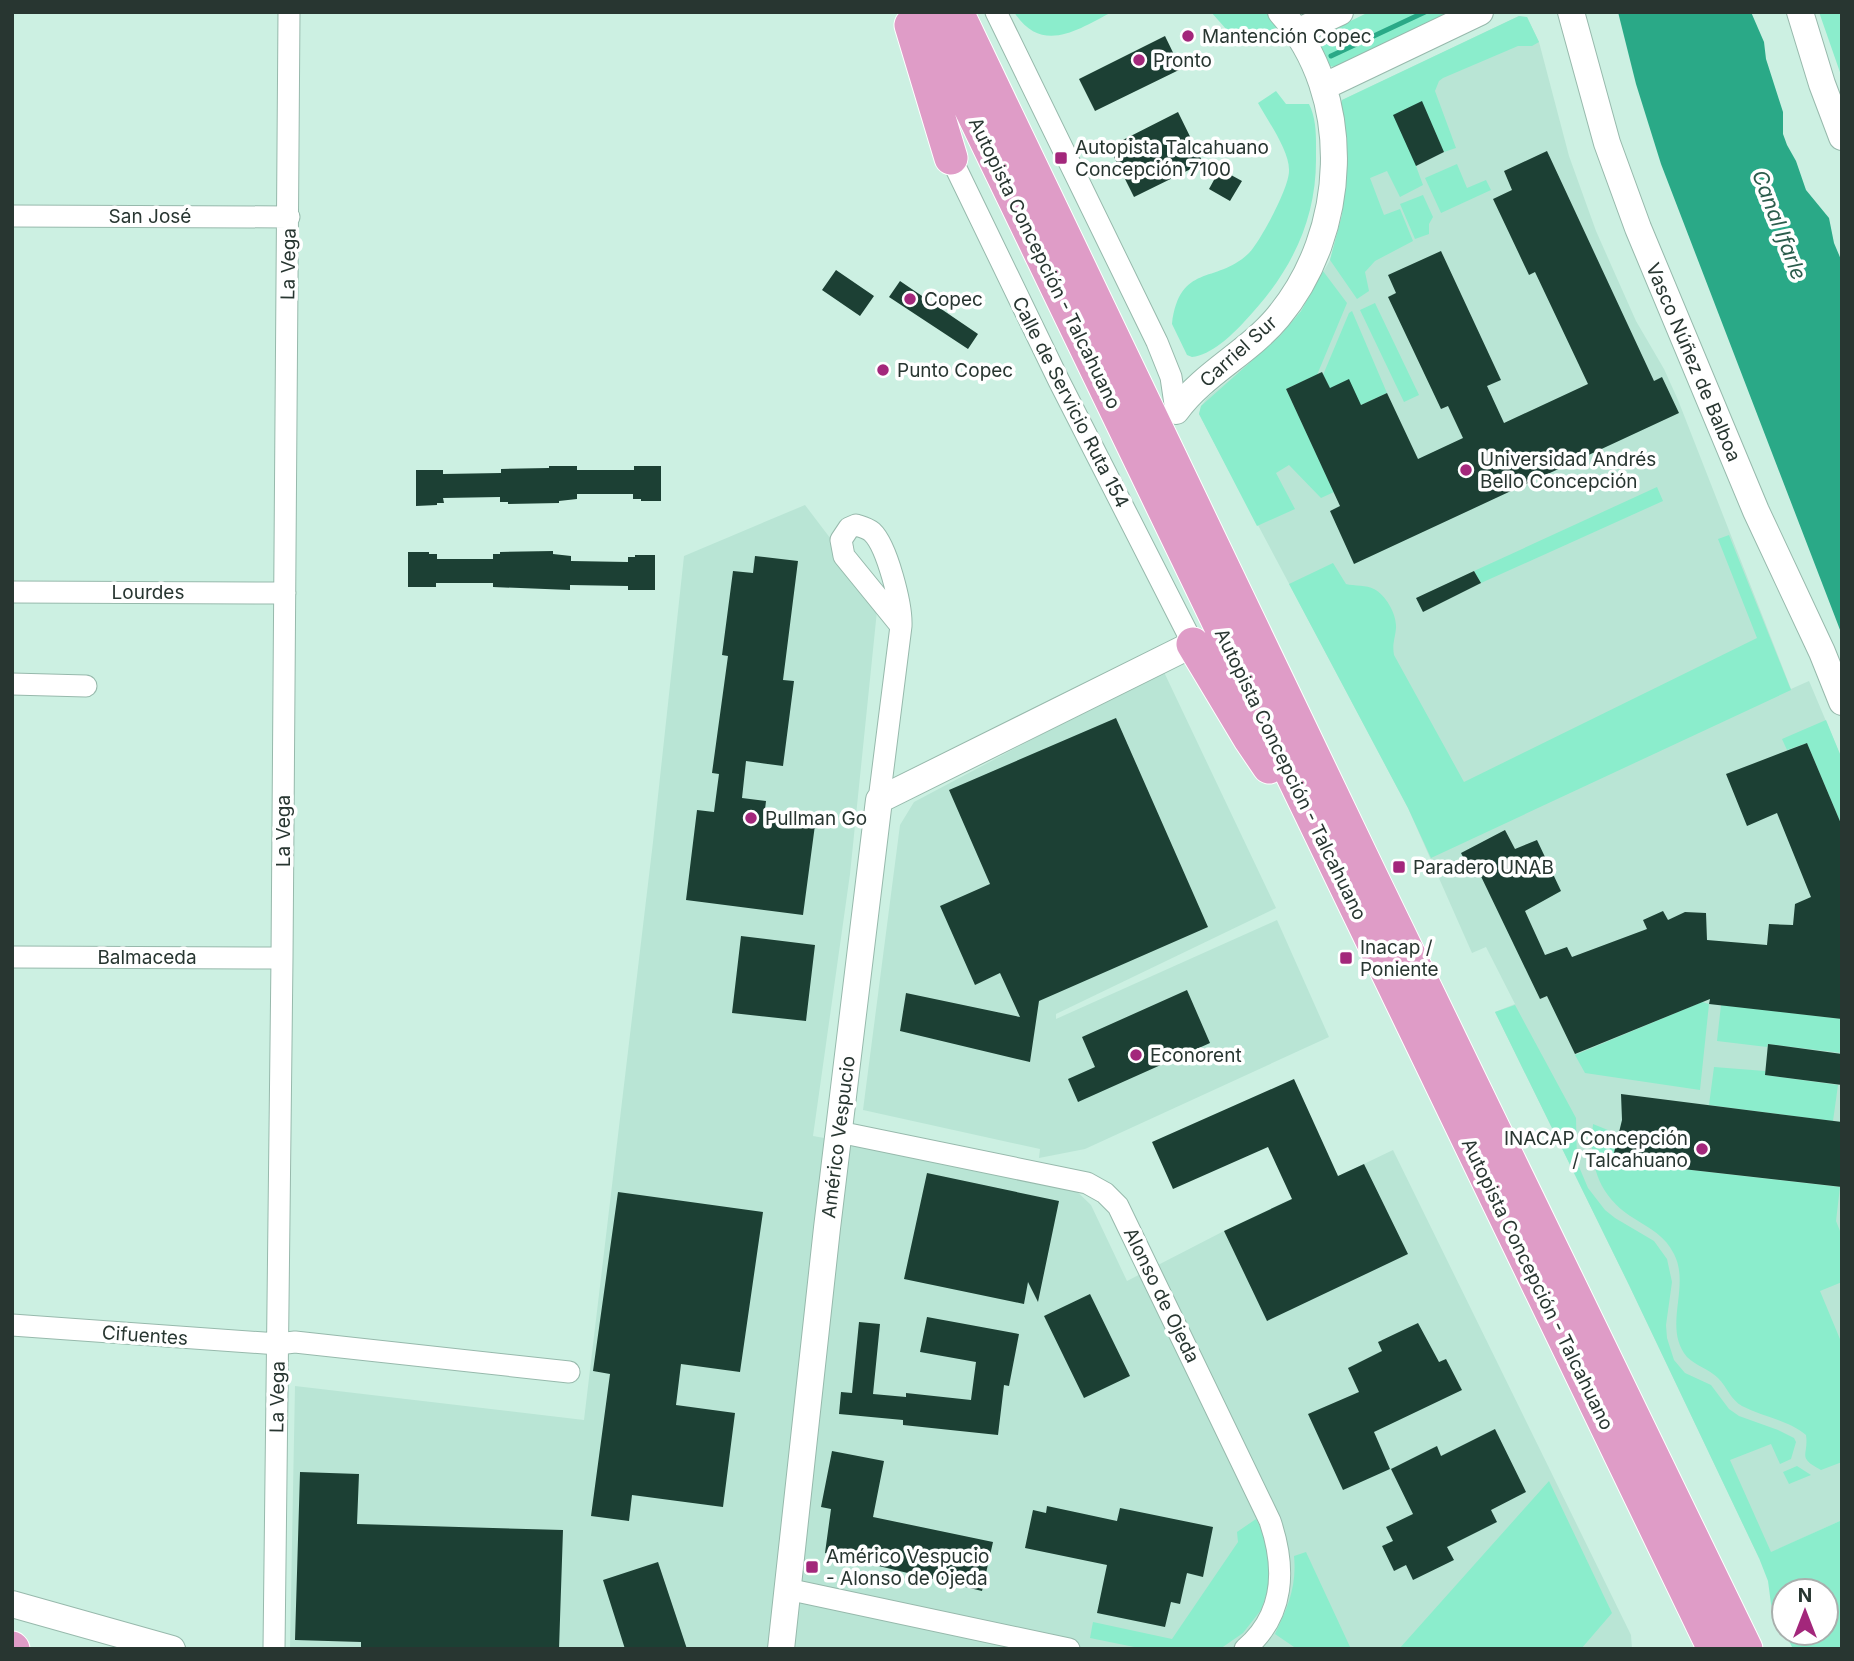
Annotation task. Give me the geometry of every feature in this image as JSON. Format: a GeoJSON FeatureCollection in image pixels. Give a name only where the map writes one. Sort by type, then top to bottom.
{"type":"FeatureCollection","features":[{"type":"Feature","properties":{"kind":"main road"},"geometry":{"type":"LineString","coordinates":[[907,12],[951,158]]}},
{"type":"Feature","properties":{"kind":"main road","name":"Autopista Concepción - Talcahuano"},"geometry":{"type":"LineString","coordinates":[[923,12],[1707,1640]]}},
{"type":"Feature","properties":{"kind":"main road","name":"Autopista Concepción - Talcahuano"},"geometry":{"type":"LineString","coordinates":[[957,12],[1746,1649]]}},
{"type":"Feature","properties":{"kind":"main road"},"geometry":{"type":"LineString","coordinates":[[1177,411],[1180,473]]}},
{"type":"Feature","properties":{"kind":"main road"},"geometry":{"type":"LineString","coordinates":[[1193,644],[1250,739],[1321,836]]}},
{"type":"Feature","properties":{"kind":"street","name":"La Vega"},"geometry":{"type":"LineString","coordinates":[[274,1649],[289,12]]}},
{"type":"Feature","properties":{"kind":"street"},"geometry":{"type":"LineString","coordinates":[[996,12],[1157,342],[1171,377],[1177,411]]}},
{"type":"Feature","properties":{"kind":"street","name":"Carriel Sur"},"geometry":{"type":"LineString","coordinates":[[1177,411],[1193,391],[1262,334],[1276,319],[1303,281],[1314,258],[1327,216],[1334,173],[1332,129],[1324,86],[1312,57],[1289,22],[1339,12]]}},
{"type":"Feature","properties":{"kind":"street"},"geometry":{"type":"LineString","coordinates":[[1324,86],[1480,12]]}},
{"type":"Feature","properties":{"kind":"street","name":"Vasco Núñez de Balboa"},"geometry":{"type":"LineString","coordinates":[[1571,12],[1607,143],[1638,228],[1756,511],[1822,652],[1842,702]]}},
{"type":"Feature","properties":{"kind":"street"},"geometry":{"type":"LineString","coordinates":[[1800,12],[1842,137]]}},
{"type":"Feature","properties":{"kind":"street","name":"Calle de Servicio Ruta 154"},"geometry":{"type":"LineString","coordinates":[[951,158],[1059,380],[1193,644]]}},
{"type":"Feature","properties":{"kind":"street","name":"San José"},"geometry":{"type":"LineString","coordinates":[[12,216],[289,216]]}},
{"type":"Feature","properties":{"kind":"street","name":"Lourdes"},"geometry":{"type":"LineString","coordinates":[[12,592],[285,593]]}},
{"type":"Feature","properties":{"kind":"street","name":"Américo Vespucio"},"geometry":{"type":"LineString","coordinates":[[780,1649],[839,1132],[901,626]]}},
{"type":"Feature","properties":{"kind":"street"},"geometry":{"type":"LineString","coordinates":[[879,800],[1193,644]]}},
{"type":"Feature","properties":{"kind":"street"},"geometry":{"type":"LineString","coordinates":[[12,684],[86,686]]}},
{"type":"Feature","properties":{"kind":"street","name":"Balmaceda"},"geometry":{"type":"LineString","coordinates":[[12,957],[282,958]]}},
{"type":"Feature","properties":{"kind":"street","name":"Alonso de Ojeda"},"geometry":{"type":"LineString","coordinates":[[839,1132],[1087,1183],[1112,1198],[1123,1213],[1270,1521],[1276,1539],[1280,1558],[1280,1591],[1271,1618],[1255,1646]]}},
{"type":"Feature","properties":{"kind":"street","name":"Cifuentes"},"geometry":{"type":"LineString","coordinates":[[12,1325],[278,1344],[295,1342],[569,1372]]}},
{"type":"Feature","properties":{"kind":"street"},"geometry":{"type":"LineString","coordinates":[[787,1589],[1069,1649]]}},
{"type":"Feature","properties":{"kind":"street"},"geometry":{"type":"LineString","coordinates":[[12,1604],[172,1649]]}},
{"type":"Feature","properties":{"kind":"shaded area"},"geometry":{"type":"Polygon","coordinates":[[[1014,12],[1112,12],[1073,31],[1048,36],[1036,33],[1014,12]]]}},
{"type":"Feature","properties":{"kind":"shaded area"},"geometry":{"type":"Polygon","coordinates":[[[1211,12],[1266,12],[1277,28],[1253,39],[1234,38],[1211,12]]]}},
{"type":"Feature","properties":{"kind":"shaded area"},"geometry":{"type":"Polygon","coordinates":[[[1369,12],[1456,12],[1336,67],[1327,66],[1319,43],[1326,33],[1369,12]]]}},
{"type":"Feature","properties":{"kind":"shaded area"},"geometry":{"type":"Polygon","coordinates":[[[1819,12],[1842,12],[1842,78],[1819,12]]]}},
{"type":"Feature","properties":{"kind":"shaded area"},"geometry":{"type":"Polygon","coordinates":[[[1519,16],[1527,17],[1539,42],[1569,156],[1596,231],[1636,321],[1664,369],[1678,400],[1791,689],[1809,681],[1842,759],[1842,1520],[1759,1558],[1495,1012],[1515,1004],[1486,947],[1472,953],[1408,808],[1199,414],[1207,398],[1269,347],[1301,312],[1330,260],[1342,215],[1346,165],[1342,100],[1519,16]]]}},
{"type":"Feature","properties":{"kind":"shaded area"},"geometry":{"type":"Polygon","coordinates":[[[1519,16],[1527,17],[1539,42],[1532,46],[1518,46],[1439,81],[1435,91],[1456,148],[1444,152],[1422,102],[1416,166],[1423,185],[1400,197],[1387,171],[1370,178],[1384,215],[1400,209],[1413,241],[1375,261],[1365,272],[1369,291],[1357,299],[1330,260],[1342,215],[1346,165],[1340,106],[1342,100],[1519,16]]]}},
{"type":"Feature","properties":{"kind":"shaded area"},"geometry":{"type":"Polygon","coordinates":[[[1276,91],[1286,104],[1309,104],[1313,116],[1316,136],[1315,180],[1306,225],[1287,266],[1260,304],[1220,344],[1206,353],[1192,357],[1187,355],[1172,324],[1176,304],[1183,291],[1201,277],[1237,263],[1249,253],[1274,213],[1288,179],[1286,154],[1258,103],[1276,91]]]}},
{"type":"Feature","properties":{"kind":"shaded area"},"geometry":{"type":"Polygon","coordinates":[[[1457,164],[1467,188],[1486,180],[1491,190],[1441,213],[1425,178],[1457,164]]]}},
{"type":"Feature","properties":{"kind":"shaded area"},"geometry":{"type":"Polygon","coordinates":[[[1423,195],[1433,217],[1429,224],[1429,234],[1415,239],[1400,204],[1423,195]]]}},
{"type":"Feature","properties":{"kind":"shaded area"},"geometry":{"type":"Polygon","coordinates":[[[1323,271],[1347,303],[1317,375],[1286,389],[1334,492],[1321,498],[1289,465],[1276,473],[1295,509],[1257,526],[1199,414],[1201,406],[1280,336],[1301,311],[1323,271]]]}},
{"type":"Feature","properties":{"kind":"shaded area"},"geometry":{"type":"Polygon","coordinates":[[[1375,303],[1419,395],[1404,402],[1360,310],[1375,303]]]}},
{"type":"Feature","properties":{"kind":"shaded area"},"geometry":{"type":"Polygon","coordinates":[[[1352,311],[1387,393],[1361,405],[1330,388],[1323,375],[1352,311]]]}},
{"type":"Feature","properties":{"kind":"shaded area"},"geometry":{"type":"Polygon","coordinates":[[[1657,487],[1663,501],[1481,583],[1474,571],[1657,487]]]}},
{"type":"Feature","properties":{"kind":"shaded area"},"geometry":{"type":"Polygon","coordinates":[[[805,505],[878,601],[850,874],[813,1136],[1066,1181],[1091,1205],[1127,1281],[1393,1150],[1631,1635],[1632,1649],[290,1649],[295,1386],[584,1420],[684,556],[805,505]]]}},
{"type":"Feature","properties":{"kind":"shaded area"},"geometry":{"type":"Polygon","coordinates":[[[1729,535],[1791,690],[1431,858],[1408,808],[1289,584],[1333,563],[1346,584],[1371,588],[1383,596],[1396,623],[1394,655],[1464,782],[1757,638],[1718,539],[1729,535]]]}},
{"type":"Feature","properties":{"kind":"shaded area"},"geometry":{"type":"Polygon","coordinates":[[[1163,670],[1276,908],[1056,1014],[1056,1019],[1277,920],[1329,1037],[1085,1149],[1039,1158],[1040,1149],[863,1110],[900,825],[914,802],[1163,670]]]}},
{"type":"Feature","properties":{"kind":"shaded area"},"geometry":{"type":"Polygon","coordinates":[[[1826,720],[1842,759],[1842,826],[1807,743],[1787,750],[1782,739],[1826,720]]]}},
{"type":"Feature","properties":{"kind":"shaded area"},"geometry":{"type":"Polygon","coordinates":[[[1702,1002],[1709,1004],[1700,1090],[1585,1073],[1575,1055],[1702,1002]]]}},
{"type":"Feature","properties":{"kind":"shaded area"},"geometry":{"type":"Polygon","coordinates":[[[1515,1005],[1576,1118],[1577,1162],[1588,1188],[1605,1210],[1654,1241],[1667,1259],[1672,1282],[1666,1325],[1674,1360],[1685,1373],[1711,1385],[1729,1409],[1739,1416],[1794,1438],[1796,1442],[1791,1459],[1780,1464],[1771,1444],[1730,1460],[1771,1552],[1842,1520],[1842,1649],[1793,1649],[1792,1647],[1840,1647],[1840,1577],[1770,1577],[1770,1596],[1768,1581],[1759,1558],[1495,1012],[1515,1005]]]}},
{"type":"Feature","properties":{"kind":"shaded area"},"geometry":{"type":"Polygon","coordinates":[[[1721,1005],[1842,1019],[1842,1053],[1717,1041],[1721,1005]]]}},
{"type":"Feature","properties":{"kind":"shaded area"},"geometry":{"type":"Polygon","coordinates":[[[1714,1067],[1765,1071],[1765,1075],[1838,1085],[1833,1121],[1709,1105],[1714,1067]]]}},
{"type":"Feature","properties":{"kind":"shaded area"},"geometry":{"type":"Polygon","coordinates":[[[1593,1124],[1620,1135],[1612,1161],[1840,1187],[1836,1221],[1842,1236],[1842,1282],[1820,1291],[1842,1344],[1842,1462],[1821,1470],[1813,1466],[1805,1456],[1806,1435],[1742,1406],[1718,1378],[1687,1357],[1677,1333],[1680,1280],[1674,1254],[1662,1238],[1623,1211],[1605,1190],[1592,1153],[1593,1124]]]}},
{"type":"Feature","properties":{"kind":"shaded area"},"geometry":{"type":"Polygon","coordinates":[[[1797,1466],[1811,1475],[1789,1484],[1783,1472],[1797,1466]]]}},
{"type":"Feature","properties":{"kind":"shaded area"},"geometry":{"type":"Polygon","coordinates":[[[1549,1481],[1612,1613],[1581,1649],[1399,1649],[1549,1481]]]}},
{"type":"Feature","properties":{"kind":"shaded area"},"geometry":{"type":"Polygon","coordinates":[[[1256,1519],[1268,1541],[1271,1581],[1261,1610],[1243,1633],[1220,1649],[1144,1649],[1090,1638],[1093,1622],[1172,1639],[1238,1542],[1237,1532],[1256,1519]]]}},
{"type":"Feature","properties":{"kind":"shaded area"},"geometry":{"type":"Polygon","coordinates":[[[1306,1552],[1351,1649],[1297,1649],[1275,1634],[1290,1596],[1294,1556],[1306,1552]]]}},
{"type":"Feature","properties":{"kind":"water","name":"Canal Ifarle"},"geometry":{"type":"Polygon","coordinates":[[[1618,12],[1751,12],[1764,42],[1766,59],[1783,112],[1783,134],[1787,145],[1806,190],[1829,218],[1834,243],[1842,262],[1842,635],[1661,164],[1636,84],[1618,12]]]}},
{"type":"Feature","properties":{"kind":"building"},"geometry":{"type":"Polygon","coordinates":[[[1165,36],[1181,69],[1095,111],[1079,79],[1165,36]]]}},
{"type":"Feature","properties":{"kind":"building"},"geometry":{"type":"Polygon","coordinates":[[[1422,101],[1444,152],[1416,166],[1393,115],[1422,101]]]}},
{"type":"Feature","properties":{"kind":"building"},"geometry":{"type":"Polygon","coordinates":[[[1178,112],[1203,163],[1134,197],[1109,147],[1178,112]]]}},
{"type":"Feature","properties":{"kind":"building"},"geometry":{"type":"Polygon","coordinates":[[[1547,151],[1654,381],[1662,377],[1679,413],[1354,564],[1330,511],[1340,506],[1286,389],[1322,372],[1330,388],[1349,379],[1361,405],[1387,393],[1418,459],[1463,438],[1448,406],[1441,409],[1388,297],[1396,293],[1388,275],[1441,251],[1501,380],[1487,386],[1504,423],[1588,384],[1535,272],[1529,275],[1493,199],[1512,190],[1504,171],[1547,151]]]}},
{"type":"Feature","properties":{"kind":"building"},"geometry":{"type":"Polygon","coordinates":[[[1220,169],[1242,181],[1230,201],[1209,189],[1220,169]]]}},
{"type":"Feature","properties":{"kind":"building"},"geometry":{"type":"Polygon","coordinates":[[[836,270],[874,296],[860,316],[822,290],[836,270]]]}},
{"type":"Feature","properties":{"kind":"building"},"geometry":{"type":"Polygon","coordinates":[[[900,281],[978,334],[968,349],[889,297],[900,281]]]}},
{"type":"Feature","properties":{"kind":"building"},"geometry":{"type":"Polygon","coordinates":[[[577,466],[577,470],[634,470],[634,466],[661,466],[661,501],[633,499],[633,494],[577,494],[577,499],[559,503],[508,504],[500,502],[500,497],[443,498],[444,503],[416,506],[416,470],[443,470],[443,474],[501,473],[501,469],[577,466]]]}},
{"type":"Feature","properties":{"kind":"building"},"geometry":{"type":"Polygon","coordinates":[[[553,551],[553,554],[571,556],[571,561],[628,562],[628,557],[635,555],[655,555],[655,590],[628,590],[628,586],[570,585],[570,590],[493,587],[493,583],[436,583],[436,587],[408,587],[408,552],[429,552],[437,554],[437,559],[493,559],[493,554],[500,552],[553,551]]]}},
{"type":"Feature","properties":{"kind":"building"},"geometry":{"type":"Polygon","coordinates":[[[755,556],[798,561],[783,680],[794,681],[783,766],[746,761],[742,798],[766,801],[764,818],[815,825],[803,915],[686,900],[697,810],[714,812],[719,774],[712,773],[728,656],[722,655],[733,571],[753,573],[755,556]]]}},
{"type":"Feature","properties":{"kind":"building"},"geometry":{"type":"Polygon","coordinates":[[[1474,571],[1481,583],[1423,612],[1416,598],[1474,571]]]}},
{"type":"Feature","properties":{"kind":"building"},"geometry":{"type":"Polygon","coordinates":[[[1116,718],[1208,927],[1039,1001],[1030,1062],[900,1031],[906,993],[1020,1017],[1000,973],[975,985],[940,906],[990,884],[949,790],[1116,718]]]}},
{"type":"Feature","properties":{"kind":"building"},"geometry":{"type":"Polygon","coordinates":[[[1807,743],[1842,826],[1842,1019],[1709,1004],[1710,999],[1575,1054],[1547,996],[1540,999],[1476,866],[1469,869],[1461,853],[1505,830],[1515,849],[1537,840],[1561,891],[1525,911],[1545,955],[1567,947],[1572,957],[1647,929],[1643,920],[1663,911],[1668,920],[1685,912],[1706,913],[1707,940],[1767,945],[1769,924],[1793,925],[1795,904],[1811,897],[1777,813],[1747,826],[1726,774],[1807,743]]]}},
{"type":"Feature","properties":{"kind":"building"},"geometry":{"type":"Polygon","coordinates":[[[741,936],[815,945],[806,1021],[732,1013],[741,936]]]}},
{"type":"Feature","properties":{"kind":"building","name":"Econorent"},"geometry":{"type":"Polygon","coordinates":[[[1187,990],[1210,1043],[1078,1102],[1068,1079],[1095,1067],[1082,1037],[1187,990]]]}},
{"type":"Feature","properties":{"kind":"building"},"geometry":{"type":"Polygon","coordinates":[[[1768,1044],[1842,1054],[1842,1085],[1765,1075],[1768,1044]]]}},
{"type":"Feature","properties":{"kind":"building"},"geometry":{"type":"Polygon","coordinates":[[[1294,1079],[1338,1176],[1364,1164],[1408,1254],[1267,1321],[1224,1231],[1292,1199],[1268,1147],[1173,1189],[1152,1142],[1294,1079]]]}},
{"type":"Feature","properties":{"kind":"building"},"geometry":{"type":"Polygon","coordinates":[[[1621,1094],[1842,1122],[1842,1187],[1612,1161],[1622,1120],[1621,1094]]]}},
{"type":"Feature","properties":{"kind":"building"},"geometry":{"type":"Polygon","coordinates":[[[927,1173],[1059,1201],[1038,1302],[1028,1282],[1024,1304],[904,1279],[927,1173]]]}},
{"type":"Feature","properties":{"kind":"building"},"geometry":{"type":"Polygon","coordinates":[[[618,1192],[763,1212],[740,1372],[681,1364],[676,1405],[735,1413],[723,1507],[632,1495],[629,1521],[591,1516],[610,1374],[593,1371],[618,1192]]]}},
{"type":"Feature","properties":{"kind":"building"},"geometry":{"type":"Polygon","coordinates":[[[1090,1294],[1130,1376],[1084,1398],[1044,1316],[1090,1294]]]}},
{"type":"Feature","properties":{"kind":"building"},"geometry":{"type":"Polygon","coordinates":[[[927,1317],[1019,1334],[1009,1386],[1004,1385],[998,1435],[903,1425],[903,1420],[839,1414],[841,1392],[852,1393],[859,1322],[880,1324],[873,1394],[906,1397],[906,1393],[971,1400],[976,1362],[920,1352],[927,1317]]]}},
{"type":"Feature","properties":{"kind":"building"},"geometry":{"type":"Polygon","coordinates":[[[1418,1323],[1439,1362],[1446,1359],[1462,1390],[1374,1432],[1390,1469],[1343,1490],[1308,1414],[1359,1392],[1348,1368],[1382,1351],[1378,1342],[1418,1323]]]}},
{"type":"Feature","properties":{"kind":"building"},"geometry":{"type":"Polygon","coordinates":[[[1495,1429],[1526,1492],[1491,1510],[1497,1522],[1447,1547],[1454,1560],[1413,1580],[1406,1565],[1394,1571],[1382,1546],[1393,1541],[1386,1527],[1413,1514],[1391,1469],[1437,1446],[1441,1456],[1495,1429]]]}},
{"type":"Feature","properties":{"kind":"building"},"geometry":{"type":"Polygon","coordinates":[[[832,1451],[884,1461],[873,1517],[993,1542],[982,1591],[825,1553],[831,1509],[821,1507],[832,1451]]]}},
{"type":"Feature","properties":{"kind":"building"},"geometry":{"type":"Polygon","coordinates":[[[300,1472],[359,1474],[357,1524],[563,1530],[559,1649],[361,1649],[361,1642],[295,1640],[300,1472]]]}},
{"type":"Feature","properties":{"kind":"building"},"geometry":{"type":"Polygon","coordinates":[[[1047,1506],[1117,1521],[1120,1508],[1213,1527],[1203,1577],[1187,1573],[1180,1604],[1171,1602],[1165,1627],[1097,1613],[1107,1565],[1025,1548],[1033,1510],[1046,1513],[1047,1506]]]}},
{"type":"Feature","properties":{"kind":"building"},"geometry":{"type":"Polygon","coordinates":[[[658,1562],[687,1649],[625,1649],[603,1580],[658,1562]]]}},
{"type":"Feature","properties":{"kind":"waterway"},"geometry":{"type":"LineString","coordinates":[[1331,56],[1425,12]]}},
{"type":"Feature","properties":{"kind":"place","name":"Mantención Copec"},"geometry":{"type":"Point","coordinates":[1188,36]}},
{"type":"Feature","properties":{"kind":"place","name":"Pronto"},"geometry":{"type":"Point","coordinates":[1139,60]}},
{"type":"Feature","properties":{"kind":"place","name":"Autopista Talcahuano Concepción 7100"},"geometry":{"type":"Point","coordinates":[1061,158]}},
{"type":"Feature","properties":{"kind":"place","name":"Copec"},"geometry":{"type":"Point","coordinates":[910,299]}},
{"type":"Feature","properties":{"kind":"place","name":"Punto Copec"},"geometry":{"type":"Point","coordinates":[883,370]}},
{"type":"Feature","properties":{"kind":"place","name":"Universidad Andrés Bello Concepción"},"geometry":{"type":"Point","coordinates":[1466,470]}},
{"type":"Feature","properties":{"kind":"place","name":"Pullman Go"},"geometry":{"type":"Point","coordinates":[751,818]}},
{"type":"Feature","properties":{"kind":"place","name":"Paradero UNAB"},"geometry":{"type":"Point","coordinates":[1399,867]}},
{"type":"Feature","properties":{"kind":"place","name":"Inacap / Poniente"},"geometry":{"type":"Point","coordinates":[1346,958]}},
{"type":"Feature","properties":{"kind":"place","name":"Econorent"},"geometry":{"type":"Point","coordinates":[1136,1055]}},
{"type":"Feature","properties":{"kind":"place","name":"INACAP Concepción / Talcahuano"},"geometry":{"type":"Point","coordinates":[1702,1149]}},
{"type":"Feature","properties":{"kind":"place","name":"Américo Vespucio - Alonso de Ojeda"},"geometry":{"type":"Point","coordinates":[812,1567]}}]}
